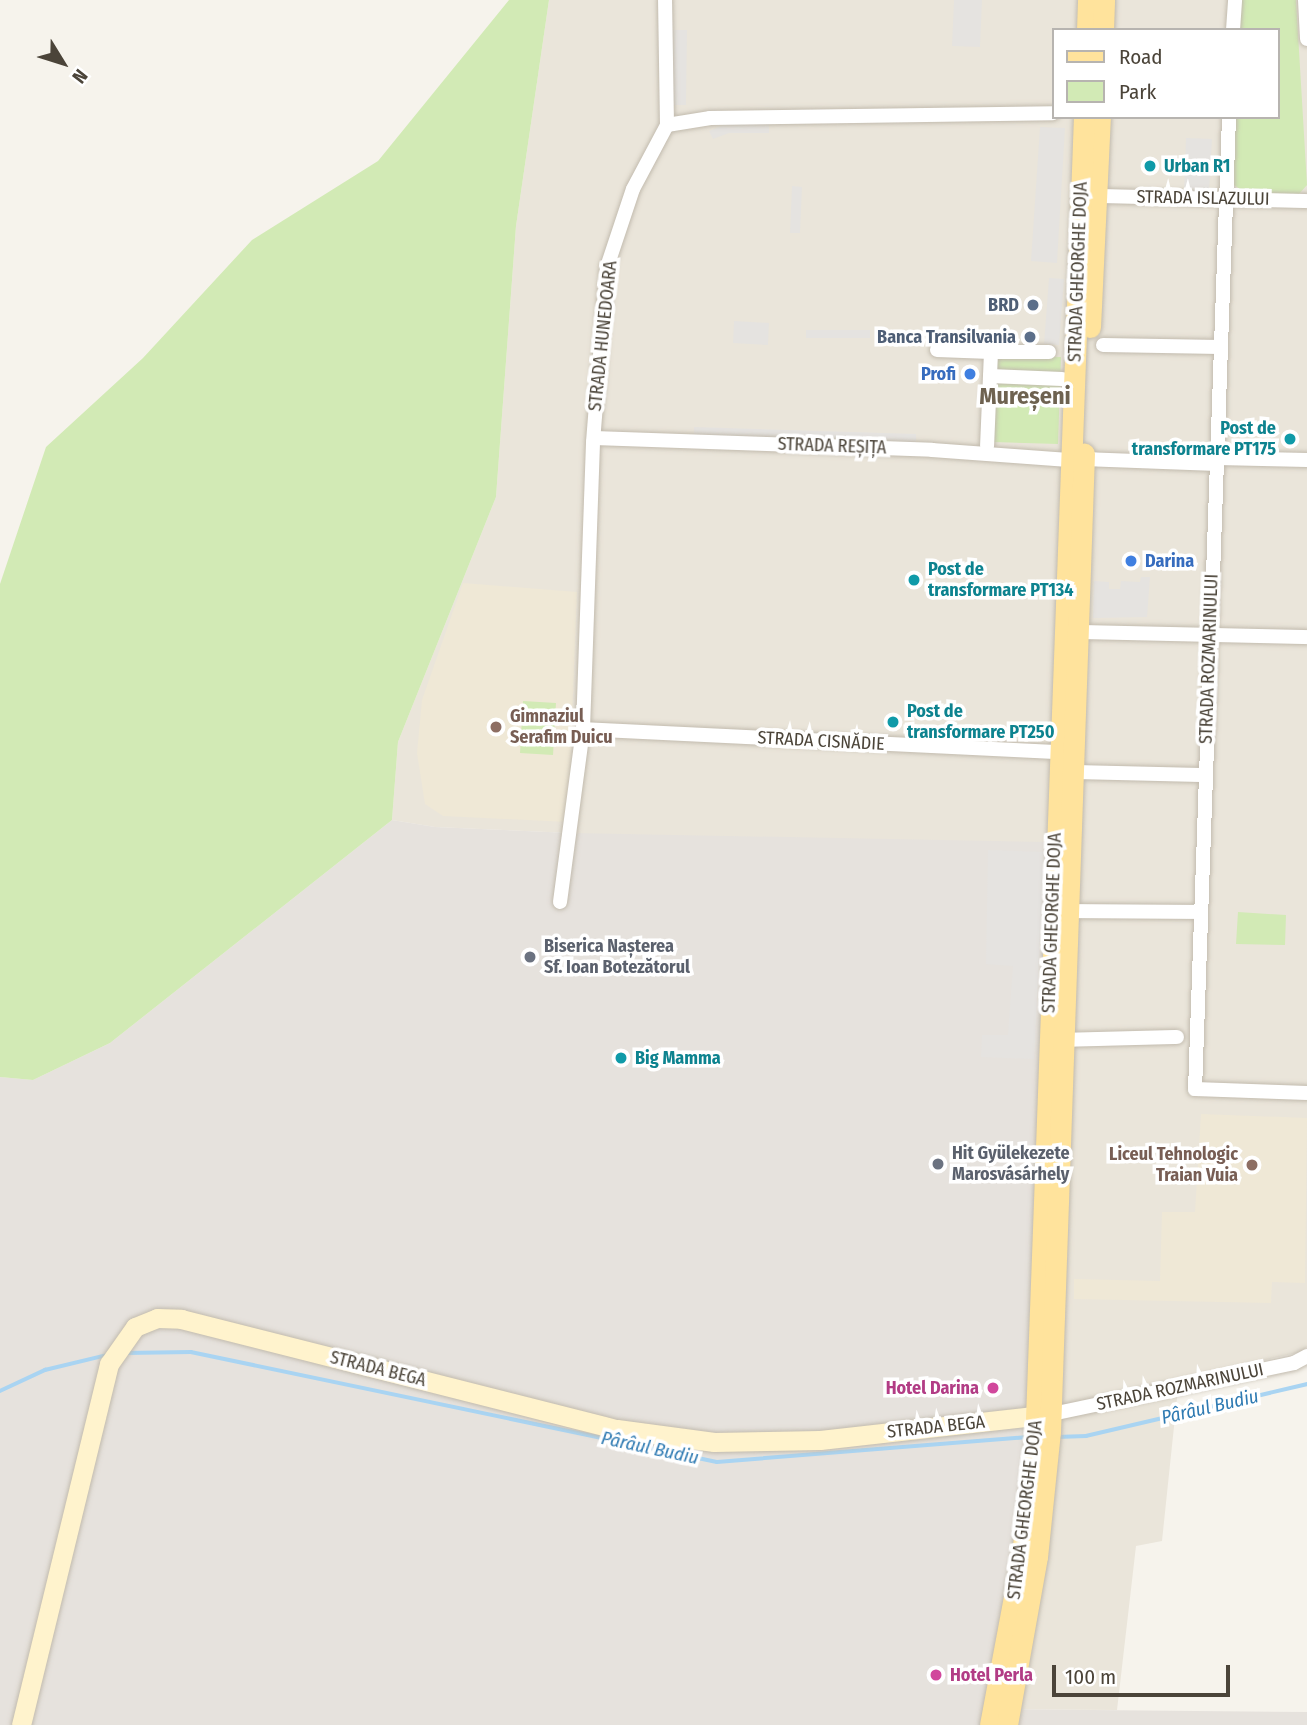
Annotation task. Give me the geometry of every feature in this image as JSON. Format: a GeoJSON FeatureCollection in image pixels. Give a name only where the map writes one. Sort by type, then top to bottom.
{"type":"FeatureCollection","features":[{"type":"Feature","properties":{"kind":"main road"},"geometry":{"type":"LineString","coordinates":[[1087,28],[1088,0]]}},
{"type":"Feature","properties":{"kind":"main road"},"geometry":{"type":"LineString","coordinates":[[1103,28],[1104,0]]}},
{"type":"Feature","properties":{"kind":"main road","name":"STRADA GHEORGHE DOJA"},"geometry":{"type":"LineString","coordinates":[[1055,1040],[1068,911],[1078,632],[1077,460],[1084,119]]}},
{"type":"Feature","properties":{"kind":"main road","name":"STRADA GHEORGHE DOJA"},"geometry":{"type":"LineString","coordinates":[[1007,1725],[1037,1557],[1044,1418],[1055,1040],[1058,752],[1098,196],[1100,119]]}},
{"type":"Feature","properties":{"kind":"main road","name":"STRADA BEGA"},"geometry":{"type":"LineString","coordinates":[[21,1725],[109,1364],[120,1343],[135,1327],[157,1318],[181,1319],[617,1429],[714,1442],[820,1440],[1044,1418]]}},
{"type":"Feature","properties":{"kind":"main road","name":"STRADA GHEORGHE DOJA"},"geometry":{"type":"LineString","coordinates":[[990,1725],[1042,1446]]}},
{"type":"Feature","properties":{"kind":"street"},"geometry":{"type":"LineString","coordinates":[[665,0],[667,125],[710,118],[1052,113]]}},
{"type":"Feature","properties":{"kind":"street"},"geometry":{"type":"LineString","coordinates":[[1233,28],[1235,0]]}},
{"type":"Feature","properties":{"kind":"street"},"geometry":{"type":"LineString","coordinates":[[1305,0],[1307,39]]}},
{"type":"Feature","properties":{"kind":"street","name":"STRADA ROZMARINULUI"},"geometry":{"type":"LineString","coordinates":[[1229,119],[1199,912],[1195,1089],[1307,1093]]}},
{"type":"Feature","properties":{"kind":"street","name":"STRADA HUNEDOARA"},"geometry":{"type":"LineString","coordinates":[[559,902],[583,729],[594,438],[607,267],[633,188],[667,125]]}},
{"type":"Feature","properties":{"kind":"street","name":"STRADA ISLAZULUI"},"geometry":{"type":"LineString","coordinates":[[1098,196],[1224,201],[1235,197],[1307,201]]}},
{"type":"Feature","properties":{"kind":"street"},"geometry":{"type":"LineString","coordinates":[[1103,345],[1220,347]]}},
{"type":"Feature","properties":{"kind":"street"},"geometry":{"type":"LineString","coordinates":[[937,349],[1049,352]]}},
{"type":"Feature","properties":{"kind":"street"},"geometry":{"type":"LineString","coordinates":[[987,446],[991,352]]}},
{"type":"Feature","properties":{"kind":"street"},"geometry":{"type":"LineString","coordinates":[[990,376],[1062,379]]}},
{"type":"Feature","properties":{"kind":"street","name":"STRADA REȘIȚA"},"geometry":{"type":"LineString","coordinates":[[594,438],[932,450],[1077,460],[1307,460]]}},
{"type":"Feature","properties":{"kind":"street"},"geometry":{"type":"LineString","coordinates":[[1078,632],[1307,637]]}},
{"type":"Feature","properties":{"kind":"street","name":"STRADA CISNĂDIE"},"geometry":{"type":"LineString","coordinates":[[583,729],[1058,752]]}},
{"type":"Feature","properties":{"kind":"street"},"geometry":{"type":"LineString","coordinates":[[1072,772],[1204,775]]}},
{"type":"Feature","properties":{"kind":"street"},"geometry":{"type":"LineString","coordinates":[[1068,911],[1199,912]]}},
{"type":"Feature","properties":{"kind":"street"},"geometry":{"type":"LineString","coordinates":[[1055,1040],[1177,1037]]}},
{"type":"Feature","properties":{"kind":"street","name":"STRADA ROZMARINULUI"},"geometry":{"type":"LineString","coordinates":[[1044,1418],[1294,1363],[1307,1356]]}},
{"type":"Feature","properties":{"kind":"shaded area"},"geometry":{"type":"Polygon","coordinates":[[[549,0],[1307,0],[1307,1347],[1301,1352],[1179,1379],[1162,1541],[1136,1546],[1117,1710],[983,1709],[571,833],[435,827],[392,820],[398,742],[496,497],[516,226],[549,0]]]}},
{"type":"Feature","properties":{"kind":"shaded area"},"geometry":{"type":"Polygon","coordinates":[[[954,0],[982,0],[980,47],[952,46],[954,0]]]}},
{"type":"Feature","properties":{"kind":"shaded area"},"geometry":{"type":"Polygon","coordinates":[[[672,30],[687,30],[686,105],[671,105],[672,30]]]}},
{"type":"Feature","properties":{"kind":"shaded area"},"geometry":{"type":"Polygon","coordinates":[[[729,123],[769,124],[769,133],[729,133],[713,139],[709,131],[729,123]]]}},
{"type":"Feature","properties":{"kind":"shaded area"},"geometry":{"type":"Polygon","coordinates":[[[1040,127],[1065,128],[1057,263],[1031,261],[1040,127]]]}},
{"type":"Feature","properties":{"kind":"shaded area"},"geometry":{"type":"Polygon","coordinates":[[[1186,138],[1212,139],[1209,193],[1184,192],[1186,138]]]}},
{"type":"Feature","properties":{"kind":"shaded area"},"geometry":{"type":"Polygon","coordinates":[[[792,186],[802,187],[800,233],[790,233],[792,186]]]}},
{"type":"Feature","properties":{"kind":"shaded area"},"geometry":{"type":"Polygon","coordinates":[[[1049,278],[1064,279],[1059,345],[1044,344],[1049,278]]]}},
{"type":"Feature","properties":{"kind":"shaded area"},"geometry":{"type":"Polygon","coordinates":[[[734,321],[769,323],[768,345],[733,343],[734,321]]]}},
{"type":"Feature","properties":{"kind":"shaded area"},"geometry":{"type":"Polygon","coordinates":[[[806,330],[870,330],[870,338],[806,338],[806,330]]]}},
{"type":"Feature","properties":{"kind":"shaded area"},"geometry":{"type":"Polygon","coordinates":[[[694,427],[916,434],[916,445],[694,438],[694,427]]]}},
{"type":"Feature","properties":{"kind":"shaded area"},"geometry":{"type":"Polygon","coordinates":[[[1141,577],[1150,577],[1147,617],[1093,618],[1094,581],[1109,582],[1109,589],[1120,589],[1121,581],[1140,582],[1141,577]]]}},
{"type":"Feature","properties":{"kind":"shaded area","name":"Gimnaziul Serafim Duicu"},"geometry":{"type":"Polygon","coordinates":[[[463,583],[577,592],[568,822],[443,816],[425,804],[417,753],[422,700],[463,583]]]}},
{"type":"Feature","properties":{"kind":"shaded area"},"geometry":{"type":"Polygon","coordinates":[[[392,820],[435,827],[571,833],[1049,842],[1029,1419],[1021,1507],[984,1709],[1307,1712],[1307,1725],[0,1725],[0,1077],[33,1080],[110,1043],[392,820]]]}},
{"type":"Feature","properties":{"kind":"shaded area"},"geometry":{"type":"Polygon","coordinates":[[[988,850],[1044,852],[1034,1059],[981,1057],[982,1035],[1008,1035],[1013,966],[986,964],[988,850]]]}},
{"type":"Feature","properties":{"kind":"shaded area","name":"Liceul Tehnologic Traian Vuia"},"geometry":{"type":"Polygon","coordinates":[[[1201,1114],[1307,1118],[1305,1283],[1272,1282],[1271,1303],[1074,1299],[1074,1279],[1160,1281],[1162,1212],[1195,1212],[1201,1114]]]}},
{"type":"Feature","properties":{"kind":"green space"},"geometry":{"type":"Polygon","coordinates":[[[509,0],[549,0],[516,226],[496,497],[398,742],[392,820],[110,1043],[33,1080],[0,1077],[0,584],[46,447],[143,358],[252,240],[378,161],[509,0]]]}},
{"type":"Feature","properties":{"kind":"green space"},"geometry":{"type":"Polygon","coordinates":[[[1239,0],[1296,0],[1307,185],[1298,195],[1244,192],[1234,185],[1234,119],[1279,119],[1279,28],[1238,28],[1239,0]]]}},
{"type":"Feature","properties":{"kind":"green space"},"geometry":{"type":"Polygon","coordinates":[[[994,356],[1061,357],[1058,444],[991,442],[994,356]]]}},
{"type":"Feature","properties":{"kind":"green space"},"geometry":{"type":"Polygon","coordinates":[[[523,701],[556,703],[553,755],[520,753],[523,701]]]}},
{"type":"Feature","properties":{"kind":"green space"},"geometry":{"type":"Polygon","coordinates":[[[1238,912],[1286,915],[1285,945],[1236,944],[1238,912]]]}},
{"type":"Feature","properties":{"kind":"waterway","name":"Pârâul Budiu"},"geometry":{"type":"LineString","coordinates":[[125,1353],[191,1352],[717,1462],[1028,1437]]}},
{"type":"Feature","properties":{"kind":"waterway","name":"Pârâul Budiu"},"geometry":{"type":"LineString","coordinates":[[0,1391],[45,1370],[107,1355]]}},
{"type":"Feature","properties":{"kind":"waterway","name":"Pârâul Budiu"},"geometry":{"type":"LineString","coordinates":[[1057,1437],[1086,1436],[1307,1384]]}},
{"type":"Feature","properties":{"kind":"place","name":"Urban R1"},"geometry":{"type":"Point","coordinates":[1150,166]}},
{"type":"Feature","properties":{"kind":"place","name":"BRD"},"geometry":{"type":"Point","coordinates":[1033,305]}},
{"type":"Feature","properties":{"kind":"place","name":"Banca Transilvania"},"geometry":{"type":"Point","coordinates":[1030,337]}},
{"type":"Feature","properties":{"kind":"place","name":"Profi"},"geometry":{"type":"Point","coordinates":[970,374]}},
{"type":"Feature","properties":{"kind":"place","name":"Post de transformare PT175"},"geometry":{"type":"Point","coordinates":[1290,439]}},
{"type":"Feature","properties":{"kind":"place","name":"Darina"},"geometry":{"type":"Point","coordinates":[1131,561]}},
{"type":"Feature","properties":{"kind":"place","name":"Post de transformare PT134"},"geometry":{"type":"Point","coordinates":[914,580]}},
{"type":"Feature","properties":{"kind":"place","name":"Post de transformare PT250"},"geometry":{"type":"Point","coordinates":[893,722]}},
{"type":"Feature","properties":{"kind":"place","name":"Gimnaziul Serafim Duicu"},"geometry":{"type":"Point","coordinates":[496,727]}},
{"type":"Feature","properties":{"kind":"place","name":"Biserica Nașterea Sf. Ioan Botezătorul"},"geometry":{"type":"Point","coordinates":[530,957]}},
{"type":"Feature","properties":{"kind":"place","name":"Big Mamma"},"geometry":{"type":"Point","coordinates":[621,1058]}},
{"type":"Feature","properties":{"kind":"place","name":"Hit Gyülekezete Marosvásárhely"},"geometry":{"type":"Point","coordinates":[938,1164]}},
{"type":"Feature","properties":{"kind":"place","name":"Liceul Tehnologic Traian Vuia"},"geometry":{"type":"Point","coordinates":[1252,1165]}},
{"type":"Feature","properties":{"kind":"place","name":"Hotel Darina"},"geometry":{"type":"Point","coordinates":[993,1388]}},
{"type":"Feature","properties":{"kind":"place","name":"Hotel Perla"},"geometry":{"type":"Point","coordinates":[936,1675]}},
{"type":"Feature","properties":{"kind":"district","name":"Mureșeni"},"geometry":{"type":"Point","coordinates":[1025,397]}}]}
